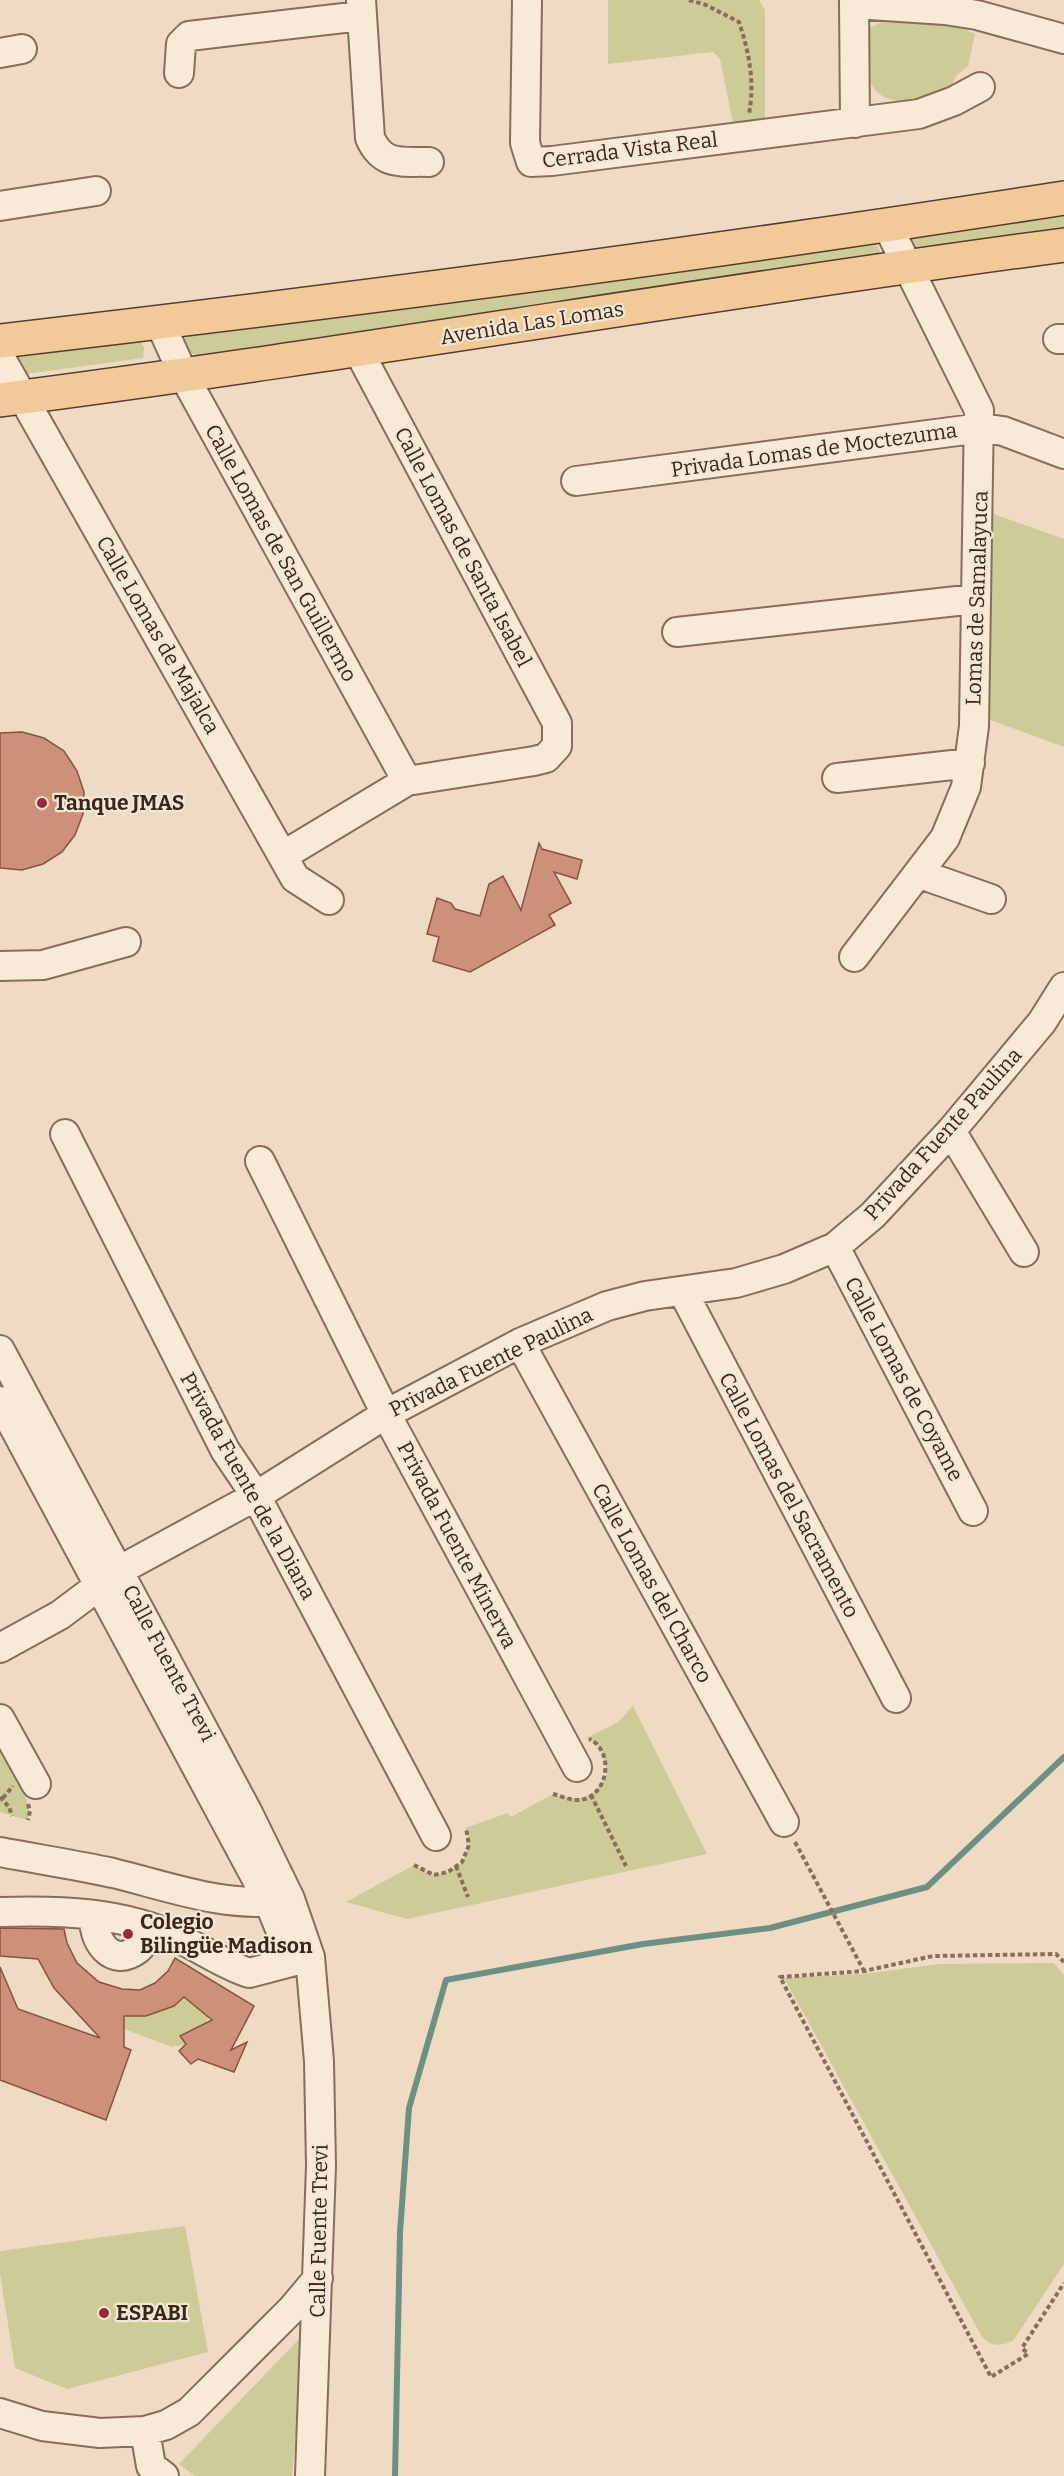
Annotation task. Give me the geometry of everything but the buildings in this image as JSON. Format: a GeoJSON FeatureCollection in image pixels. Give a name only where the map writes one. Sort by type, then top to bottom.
{"type":"FeatureCollection","features":[{"type":"Feature","properties":{"kind":"main road"},"geometry":{"type":"LineString","coordinates":[[0,341],[160,322],[887,225],[1064,198]]}},
{"type":"Feature","properties":{"kind":"main road","name":"Avenida Las Lomas"},"geometry":{"type":"LineString","coordinates":[[11,398],[184,376],[907,266],[1064,245]]}},
{"type":"Feature","properties":{"kind":"street","name":"Cerrada Vista Real"},"geometry":{"type":"LineString","coordinates":[[527,0],[525,143],[531,162],[919,114],[954,101],[980,87]]}},
{"type":"Feature","properties":{"kind":"street"},"geometry":{"type":"LineString","coordinates":[[855,123],[855,2],[977,15],[1064,39]]}},
{"type":"Feature","properties":{"kind":"street"},"geometry":{"type":"LineString","coordinates":[[179,73],[181,44],[189,36],[361,8],[369,131],[374,146],[387,160],[429,162]]}},
{"type":"Feature","properties":{"kind":"street"},"geometry":{"type":"LineString","coordinates":[[0,206],[96,191]]}},
{"type":"Feature","properties":{"kind":"street","name":"Lomas de Samalayuca"},"geometry":{"type":"LineString","coordinates":[[854,957],[874,927],[920,874],[945,838],[959,808],[974,726],[975,599],[981,428],[976,400],[887,225]]}},
{"type":"Feature","properties":{"kind":"street","name":"Calle Lomas de San Guillermo"},"geometry":{"type":"LineString","coordinates":[[160,322],[184,376],[407,781]]}},
{"type":"Feature","properties":{"kind":"street","name":"Calle Lomas de Santa Isabel"},"geometry":{"type":"LineString","coordinates":[[358,350],[557,723],[557,746],[546,758],[407,781]]}},
{"type":"Feature","properties":{"kind":"street","name":"Calle Lomas de Majalca"},"geometry":{"type":"LineString","coordinates":[[0,357],[11,398],[284,855],[295,878],[329,900]]}},
{"type":"Feature","properties":{"kind":"street","name":"Privada Lomas de Moctezuma"},"geometry":{"type":"LineString","coordinates":[[576,482],[981,428],[1003,431],[1056,451]]}},
{"type":"Feature","properties":{"kind":"street"},"geometry":{"type":"LineString","coordinates":[[677,632],[975,599]]}},
{"type":"Feature","properties":{"kind":"street"},"geometry":{"type":"LineString","coordinates":[[837,778],[969,763]]}},
{"type":"Feature","properties":{"kind":"street"},"geometry":{"type":"LineString","coordinates":[[284,855],[407,781]]}},
{"type":"Feature","properties":{"kind":"street"},"geometry":{"type":"LineString","coordinates":[[920,874],[991,899]]}},
{"type":"Feature","properties":{"kind":"street"},"geometry":{"type":"LineString","coordinates":[[0,966],[43,966],[126,942]]}},
{"type":"Feature","properties":{"kind":"street","name":"Privada Fuente Paulina"},"geometry":{"type":"LineString","coordinates":[[0,1648],[60,1615],[109,1578],[256,1496],[386,1414],[520,1344],[607,1306],[645,1296],[736,1283],[774,1272],[835,1247],[873,1215],[951,1131],[1042,1022],[1064,987]]}},
{"type":"Feature","properties":{"kind":"street"},"geometry":{"type":"LineString","coordinates":[[951,1131],[1024,1252]]}},
{"type":"Feature","properties":{"kind":"street","name":"Privada Fuente de la Diana"},"geometry":{"type":"LineString","coordinates":[[65,1134],[225,1450],[256,1496],[436,1836]]}},
{"type":"Feature","properties":{"kind":"street","name":"Privada Fuente Minerva"},"geometry":{"type":"LineString","coordinates":[[260,1161],[386,1414],[577,1767]]}},
{"type":"Feature","properties":{"kind":"street","name":"Calle Lomas de Coyame"},"geometry":{"type":"LineString","coordinates":[[835,1247],[973,1511]]}},
{"type":"Feature","properties":{"kind":"street","name":"Calle Lomas del Sacramento"},"geometry":{"type":"LineString","coordinates":[[683,1292],[896,1698]]}},
{"type":"Feature","properties":{"kind":"street","name":"Calle Lomas del Charco"},"geometry":{"type":"LineString","coordinates":[[520,1344],[784,1822]]}},
{"type":"Feature","properties":{"kind":"street","name":"Calle Fuente Trevi"},"geometry":{"type":"LineString","coordinates":[[0,1350],[109,1578],[280,1900],[311,1986],[320,2073],[321,2166],[310,2476]]}},
{"type":"Feature","properties":{"kind":"street","name":"Calle Fuente Trevi"},"geometry":{"type":"LineString","coordinates":[[0,1401],[109,1578]]}},
{"type":"Feature","properties":{"kind":"street"},"geometry":{"type":"LineString","coordinates":[[0,1719],[25,1785]]}},
{"type":"Feature","properties":{"kind":"street"},"geometry":{"type":"LineString","coordinates":[[0,1852],[110,1872],[195,1893],[280,1900]]}},
{"type":"Feature","properties":{"kind":"street"},"geometry":{"type":"LineString","coordinates":[[0,1912],[78,1912],[151,1928],[177,1937],[249,1972],[302,1960]]}},
{"type":"Feature","properties":{"kind":"street"},"geometry":{"type":"LineString","coordinates":[[0,2413],[42,2427],[100,2433],[145,2431],[166,2425],[189,2412],[292,2309],[318,2278]]}},
{"type":"Feature","properties":{"kind":"street"},"geometry":{"type":"LineString","coordinates":[[145,2431],[151,2466],[164,2476]]}},
{"type":"Feature","properties":{"kind":"path"},"geometry":{"type":"LineString","coordinates":[[689,0],[706,5],[739,22],[747,46],[753,93],[747,135]]}},
{"type":"Feature","properties":{"kind":"path"},"geometry":{"type":"LineString","coordinates":[[12,1816],[2,1797],[25,1785]]}},
{"type":"Feature","properties":{"kind":"path"},"geometry":{"type":"LineString","coordinates":[[591,1795],[626,1866]]}},
{"type":"Feature","properties":{"kind":"path"},"geometry":{"type":"LineString","coordinates":[[414,1865],[434,1875],[448,1872],[462,1862],[469,1845],[466,1828]]}},
{"type":"Feature","properties":{"kind":"path"},"geometry":{"type":"LineString","coordinates":[[798,1848],[864,1971]]}},
{"type":"Feature","properties":{"kind":"path"},"geometry":{"type":"LineString","coordinates":[[456,1866],[468,1897]]}},
{"type":"Feature","properties":{"kind":"path"},"geometry":{"type":"LineString","coordinates":[[1064,1962],[1056,1954],[933,1956],[864,1971],[780,1977],[992,2377],[1028,2354],[1022,2348],[1064,2283]]}},
{"type":"Feature","properties":{"kind":"shaded area"},"geometry":{"type":"Polygon","coordinates":[[[608,0],[759,0],[765,10],[765,119],[733,123],[720,59],[713,52],[608,64],[608,0]]]}},
{"type":"Feature","properties":{"kind":"shaded area"},"geometry":{"type":"Polygon","coordinates":[[[939,17],[975,34],[968,66],[956,76],[949,94],[916,101],[892,100],[882,96],[870,79],[869,28],[889,19],[939,17]]]}},
{"type":"Feature","properties":{"kind":"shaded area"},"geometry":{"type":"Polygon","coordinates":[[[1064,208],[1064,234],[917,251],[910,238],[913,231],[1064,208]]]}},
{"type":"Feature","properties":{"kind":"shaded area"},"geometry":{"type":"Polygon","coordinates":[[[873,237],[880,251],[875,258],[200,357],[191,353],[184,340],[189,331],[873,237]]]}},
{"type":"Feature","properties":{"kind":"shaded area"},"geometry":{"type":"Polygon","coordinates":[[[134,334],[144,347],[143,358],[26,374],[15,359],[17,352],[134,334]]]}},
{"type":"Feature","properties":{"kind":"shaded area"},"geometry":{"type":"Polygon","coordinates":[[[988,512],[1064,539],[1064,747],[988,719],[988,512]]]}},
{"type":"Feature","properties":{"kind":"shaded area"},"geometry":{"type":"Polygon","coordinates":[[[633,1706],[707,1854],[407,1919],[346,1902],[414,1865],[434,1875],[448,1872],[462,1862],[469,1845],[466,1828],[507,1813],[511,1817],[553,1794],[579,1798],[591,1794],[607,1773],[601,1752],[596,1744],[586,1738],[617,1723],[633,1706]]]}},
{"type":"Feature","properties":{"kind":"shaded area"},"geometry":{"type":"Polygon","coordinates":[[[0,1751],[24,1793],[29,1811],[28,1820],[0,1812],[0,1751]]]}},
{"type":"Feature","properties":{"kind":"shaded area"},"geometry":{"type":"Polygon","coordinates":[[[1054,1963],[1064,1975],[1064,2264],[1013,2341],[996,2345],[982,2337],[784,1978],[863,1974],[939,1964],[1054,1963]]]}},
{"type":"Feature","properties":{"kind":"shaded area"},"geometry":{"type":"Polygon","coordinates":[[[184,1997],[209,2017],[205,2023],[180,2036],[186,2044],[172,2047],[124,2029],[125,2016],[157,2012],[184,1997]]]}},
{"type":"Feature","properties":{"kind":"shaded area","name":"ESPABI"},"geometry":{"type":"Polygon","coordinates":[[[185,2226],[208,2352],[67,2389],[15,2368],[0,2274],[0,2251],[185,2226]]]}},
{"type":"Feature","properties":{"kind":"shaded area"},"geometry":{"type":"Polygon","coordinates":[[[300,2338],[300,2388],[292,2476],[195,2476],[179,2464],[300,2338]]]}},
{"type":"Feature","properties":{"kind":"waterway"},"geometry":{"type":"LineString","coordinates":[[395,2476],[400,2232],[409,2108],[446,1980],[643,1944],[770,1928],[927,1887],[1064,1757]]}},
{"type":"Feature","properties":{"kind":"place","name":"Tanque JMAS"},"geometry":{"type":"Point","coordinates":[42,803]}},
{"type":"Feature","properties":{"kind":"place","name":"Colegio Bilingüe Madison"},"geometry":{"type":"Point","coordinates":[128,1934]}},
{"type":"Feature","properties":{"kind":"place","name":"ESPABI"},"geometry":{"type":"Point","coordinates":[104,2313]}}]}
